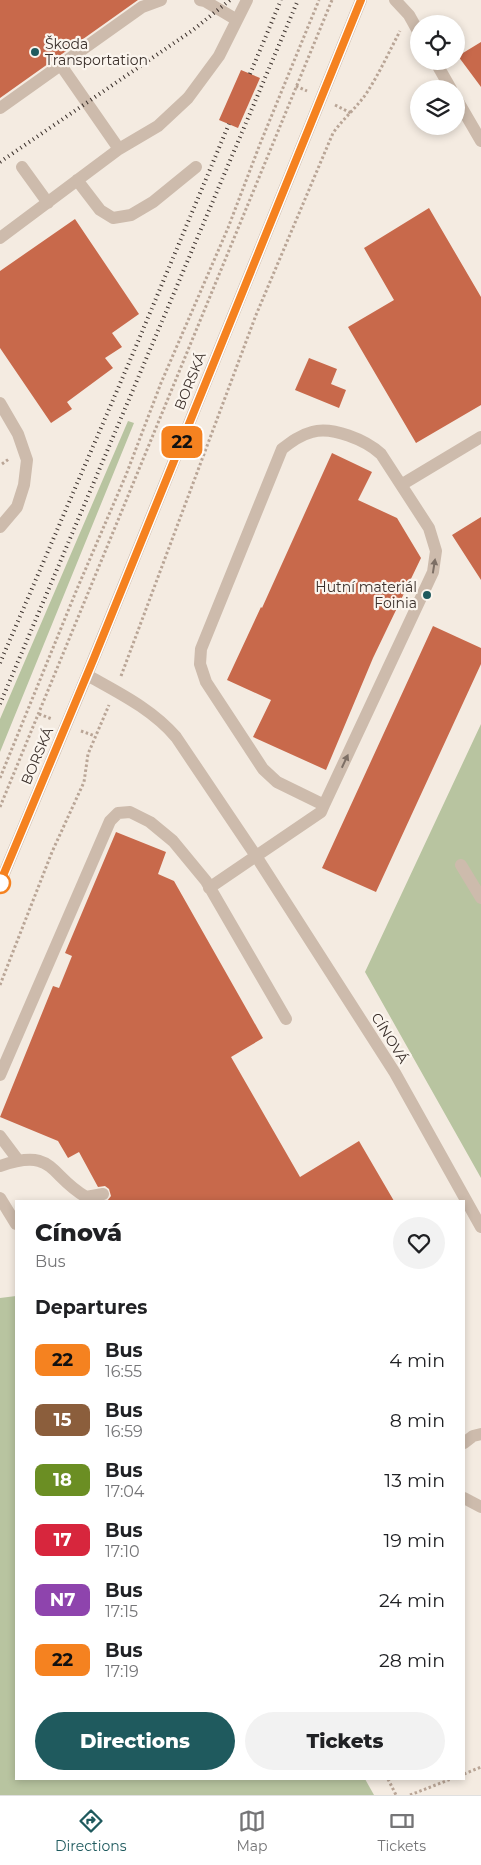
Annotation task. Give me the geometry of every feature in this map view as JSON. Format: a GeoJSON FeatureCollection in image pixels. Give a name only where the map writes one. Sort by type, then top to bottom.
{"type":"FeatureCollection","features":[{"type":"Feature","properties":{"kind":"street"},"geometry":{"type":"LineString","coordinates":[[0,108],[142,7],[161,0]]}},
{"type":"Feature","properties":{"kind":"street"},"geometry":{"type":"LineString","coordinates":[[200,0],[237,20]]}},
{"type":"Feature","properties":{"kind":"street"},"geometry":{"type":"LineString","coordinates":[[0,238],[119,149],[158,126],[188,98],[219,56],[247,0]]}},
{"type":"Feature","properties":{"kind":"street","name":"BORSKÁ"},"geometry":{"type":"LineString","coordinates":[[0,883],[87,675],[361,0]]}},
{"type":"Feature","properties":{"kind":"street"},"geometry":{"type":"LineString","coordinates":[[395,0],[409,15]]}},
{"type":"Feature","properties":{"kind":"street"},"geometry":{"type":"LineString","coordinates":[[60,64],[119,149]]}},
{"type":"Feature","properties":{"kind":"street"},"geometry":{"type":"LineString","coordinates":[[465,113],[481,141]]}},
{"type":"Feature","properties":{"kind":"street"},"geometry":{"type":"LineString","coordinates":[[78,180],[100,210],[113,218],[131,215],[152,202],[196,167]]}},
{"type":"Feature","properties":{"kind":"street"},"geometry":{"type":"LineString","coordinates":[[22,168],[48,203]]}},
{"type":"Feature","properties":{"kind":"street"},"geometry":{"type":"LineString","coordinates":[[0,526],[16,507],[24,485],[28,460],[18,434],[2,405]]}},
{"type":"Feature","properties":{"kind":"street"},"geometry":{"type":"LineString","coordinates":[[209,888],[321,812],[433,572],[436,551],[429,528],[381,454],[371,445],[343,432],[314,431],[293,440],[282,449],[201,649],[200,664],[206,682],[262,769],[277,782],[324,805]]}},
{"type":"Feature","properties":{"kind":"street"},"geometry":{"type":"LineString","coordinates":[[401,485],[481,437]]}},
{"type":"Feature","properties":{"kind":"street","name":"CÍNOVÁ"},"geometry":{"type":"LineString","coordinates":[[87,675],[164,723],[176,737],[256,856],[395,1073],[481,1228]]}},
{"type":"Feature","properties":{"kind":"street"},"geometry":{"type":"LineString","coordinates":[[0,1075],[110,821],[118,813],[130,812],[144,819],[173,841],[209,888],[286,1019]]}},
{"type":"Feature","properties":{"kind":"street"},"geometry":{"type":"LineString","coordinates":[[460,865],[481,898]]}},
{"type":"Feature","properties":{"kind":"street"},"geometry":{"type":"LineString","coordinates":[[0,1136],[18,1160]]}},
{"type":"Feature","properties":{"kind":"street"},"geometry":{"type":"LineString","coordinates":[[0,1166],[18,1160],[36,1159],[48,1165],[86,1197],[103,1194]]}},
{"type":"Feature","properties":{"kind":"street"},"geometry":{"type":"LineString","coordinates":[[0,1198],[15,1222]]}},
{"type":"Feature","properties":{"kind":"street"},"geometry":{"type":"LineString","coordinates":[[465,1442],[473,1436],[481,1434]]}},
{"type":"Feature","properties":{"kind":"street"},"geometry":{"type":"LineString","coordinates":[[465,1499],[481,1507]]}},
{"type":"Feature","properties":{"kind":"path"},"geometry":{"type":"LineString","coordinates":[[0,778],[126,475],[161,383],[228,228],[319,0]]}},
{"type":"Feature","properties":{"kind":"path"},"geometry":{"type":"LineString","coordinates":[[0,807],[332,0]]}},
{"type":"Feature","properties":{"kind":"path"},"geometry":{"type":"LineString","coordinates":[[0,985],[52,852],[84,782],[88,754],[115,691],[256,315],[333,133],[339,123],[351,113],[367,93],[409,15]]}},
{"type":"Feature","properties":{"kind":"path"},"geometry":{"type":"LineString","coordinates":[[465,1774],[481,1767]]}},
{"type":"Feature","properties":{"kind":"path"},"geometry":{"type":"LineString","coordinates":[[388,1780],[396,1795]]}},
{"type":"Feature","properties":{"kind":"path"},"geometry":{"type":"LineString","coordinates":[[410,1795],[448,1780]]}},
{"type":"Feature","properties":{"kind":"green space"},"geometry":{"type":"Polygon","coordinates":[[[128,421],[134,423],[0,752],[0,719],[128,421]]]}},
{"type":"Feature","properties":{"kind":"green space"},"geometry":{"type":"Polygon","coordinates":[[[481,724],[481,1178],[365,972],[481,724]]]}},
{"type":"Feature","properties":{"kind":"green space"},"geometry":{"type":"Polygon","coordinates":[[[15,1296],[15,1780],[366,1780],[374,1795],[0,1795],[0,1298],[15,1296]]]}},
{"type":"Feature","properties":{"kind":"building","name":"Škoda Transportation"},"geometry":{"type":"Polygon","coordinates":[[[0,0],[138,0],[0,98],[0,0]]]}},
{"type":"Feature","properties":{"kind":"building"},"geometry":{"type":"Polygon","coordinates":[[[481,42],[481,87],[465,65],[465,52],[481,42]]]}},
{"type":"Feature","properties":{"kind":"building"},"geometry":{"type":"Polygon","coordinates":[[[241,70],[260,78],[238,128],[219,120],[241,70]]]}},
{"type":"Feature","properties":{"kind":"building"},"geometry":{"type":"Polygon","coordinates":[[[429,208],[481,297],[481,405],[416,443],[348,327],[394,300],[364,248],[429,208]]]}},
{"type":"Feature","properties":{"kind":"building"},"geometry":{"type":"Polygon","coordinates":[[[75,219],[139,314],[112,333],[122,347],[105,358],[113,368],[67,402],[72,409],[51,423],[0,348],[0,271],[75,219]]]}},
{"type":"Feature","properties":{"kind":"building"},"geometry":{"type":"Polygon","coordinates":[[[309,358],[337,369],[331,384],[346,390],[339,408],[295,390],[309,358]]]}},
{"type":"Feature","properties":{"kind":"building"},"geometry":{"type":"Polygon","coordinates":[[[332,453],[372,472],[358,500],[397,518],[421,558],[373,658],[326,770],[253,737],[271,700],[227,680],[262,608],[332,453]]]}},
{"type":"Feature","properties":{"kind":"building"},"geometry":{"type":"Polygon","coordinates":[[[481,517],[481,580],[452,535],[481,517]]]}},
{"type":"Feature","properties":{"kind":"building"},"geometry":{"type":"Polygon","coordinates":[[[433,626],[481,648],[481,664],[376,892],[322,868],[433,626]]]}},
{"type":"Feature","properties":{"kind":"building"},"geometry":{"type":"Polygon","coordinates":[[[116,832],[166,852],[158,874],[174,881],[263,1038],[231,1057],[300,1177],[359,1141],[393,1200],[108,1200],[111,1196],[109,1189],[105,1186],[98,1187],[79,1152],[68,1158],[58,1141],[0,1117],[53,986],[59,988],[72,956],[65,953],[116,832]]]}},
{"type":"Feature","properties":{"kind":"railway"},"geometry":{"type":"LineString","coordinates":[[0,162],[193,30],[230,0]]}},
{"type":"Feature","properties":{"kind":"railway"},"geometry":{"type":"LineString","coordinates":[[250,74],[281,0]]}},
{"type":"Feature","properties":{"kind":"railway"},"geometry":{"type":"LineString","coordinates":[[0,704],[298,0]]}},
{"type":"Feature","properties":{"kind":"railway"},"geometry":{"type":"LineString","coordinates":[[0,663],[229,124]]}},
{"type":"Feature","properties":{"kind":"bus line","name":"22"},"geometry":{"type":"LineString","coordinates":[[0,883],[94,658],[361,0]]}},
{"type":"Feature","properties":{"kind":"place","name":"Škoda Transportation"},"geometry":{"type":"Point","coordinates":[35,52]}},
{"type":"Feature","properties":{"kind":"place","name":"Hutní materiál Foinia"},"geometry":{"type":"Point","coordinates":[427,595]}}]}
